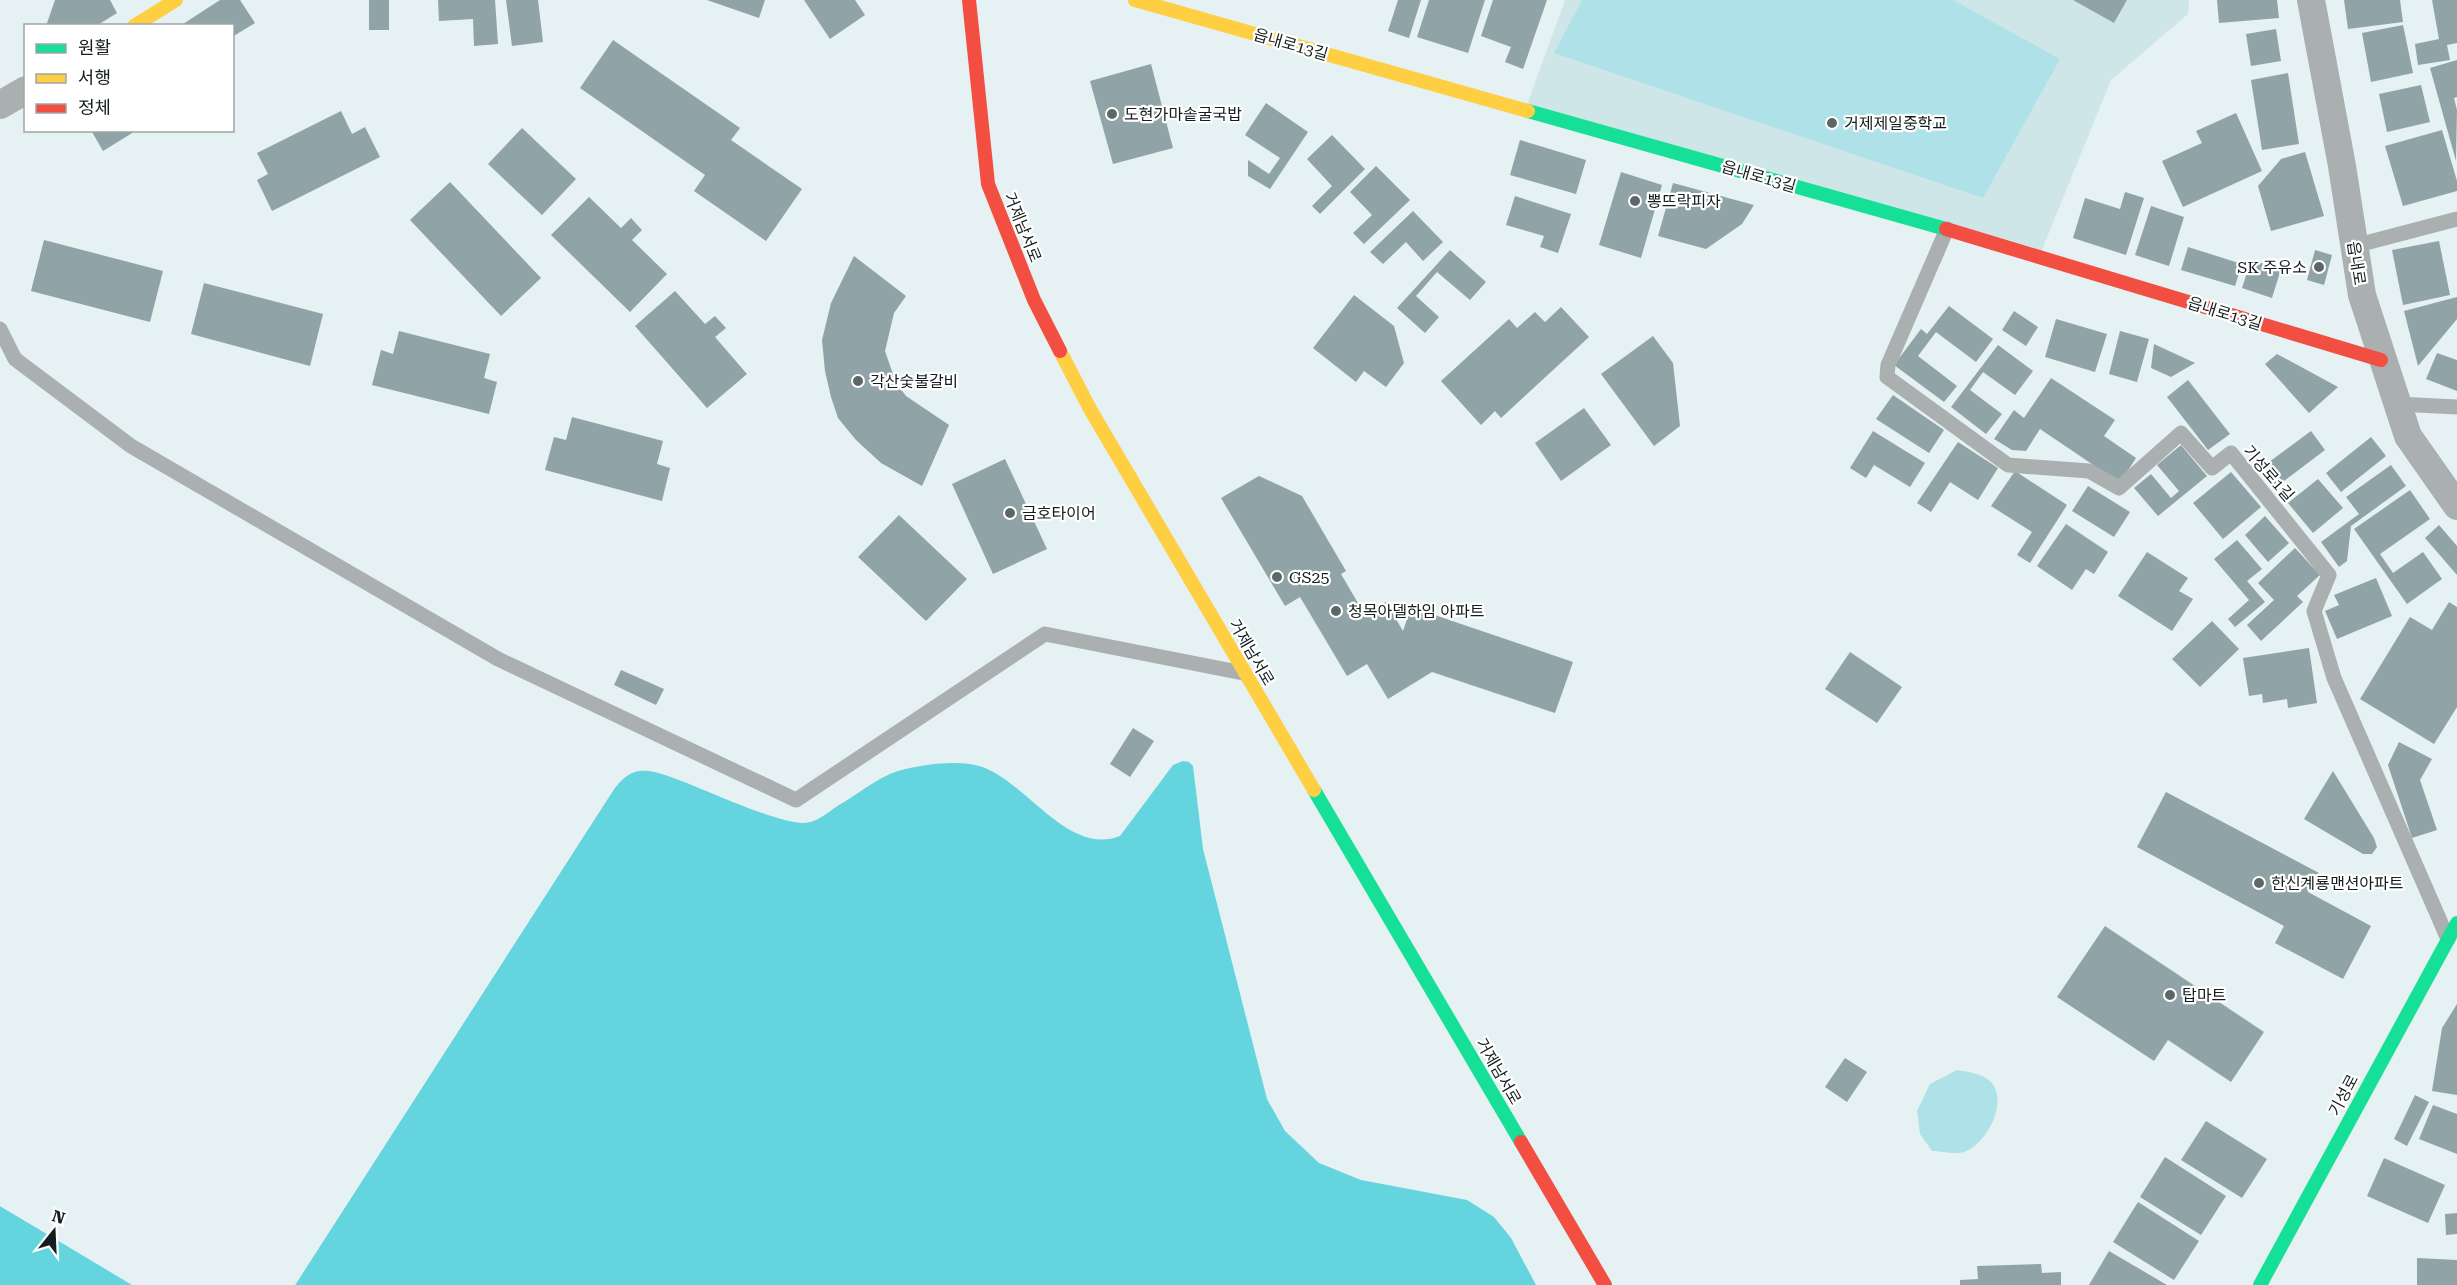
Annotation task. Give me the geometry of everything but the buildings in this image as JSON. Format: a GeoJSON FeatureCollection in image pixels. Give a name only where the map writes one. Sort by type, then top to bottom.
{"type":"FeatureCollection","features":[{"type":"Feature","properties":{"kind":"street"},"geometry":{"type":"LineString","coordinates":[[137,24],[176,0]]}},
{"type":"Feature","properties":{"kind":"street","name":"거제남서로"},"geometry":{"type":"LineString","coordinates":[[969,0],[988,184],[1034,300],[1090,409],[1605,1285]]}},
{"type":"Feature","properties":{"kind":"street","name":"읍내로13길"},"geometry":{"type":"LineString","coordinates":[[1135,0],[1947,229],[2381,360]]}},
{"type":"Feature","properties":{"kind":"street","name":"읍내로"},"geometry":{"type":"LineString","coordinates":[[2311,0],[2342,166],[2362,295],[2381,360],[2408,436],[2457,506]]}},
{"type":"Feature","properties":{"kind":"street"},"geometry":{"type":"LineString","coordinates":[[0,105],[24,91]]}},
{"type":"Feature","properties":{"kind":"street","name":"기성로"},"geometry":{"type":"LineString","coordinates":[[2260,1285],[2457,923]]}},
{"type":"Feature","properties":{"kind":"lane"},"geometry":{"type":"LineString","coordinates":[[2354,246],[2457,219]]}},
{"type":"Feature","properties":{"kind":"lane","name":"기성로1길"},"geometry":{"type":"LineString","coordinates":[[1947,229],[1888,365],[1887,377],[2008,465],[2089,471],[2120,488],[2181,433],[2212,468],[2231,453],[2329,575],[2314,611],[2334,678],[2448,939]]}},
{"type":"Feature","properties":{"kind":"lane"},"geometry":{"type":"LineString","coordinates":[[0,329],[15,359],[131,446],[498,659],[796,800],[1046,634],[1246,674]]}},
{"type":"Feature","properties":{"kind":"lane"},"geometry":{"type":"LineString","coordinates":[[2397,404],[2457,407]]}},
{"type":"Feature","properties":{"kind":"shaded area","name":"거제제일중학교"},"geometry":{"type":"Polygon","coordinates":[[[1565,0],[2189,0],[2188,14],[2111,80],[2039,257],[1525,110],[1565,0]]]}},
{"type":"Feature","properties":{"kind":"shaded area"},"geometry":{"type":"Polygon","coordinates":[[[1582,0],[1953,0],[2060,59],[1983,198],[1554,53],[1582,0]]]}},
{"type":"Feature","properties":{"kind":"shaded area"},"geometry":{"type":"Polygon","coordinates":[[[1957,1070],[1978,1074],[1991,1082],[1997,1095],[1995,1114],[1986,1134],[1972,1148],[1957,1153],[1932,1151],[1920,1134],[1917,1111],[1930,1084],[1957,1070]]]}},
{"type":"Feature","properties":{"kind":"water"},"geometry":{"type":"Polygon","coordinates":[[[1183,761],[1193,766],[1203,849],[1267,1099],[1285,1131],[1319,1163],[1361,1180],[1467,1200],[1494,1217],[1511,1238],[1536,1285],[295,1285],[614,789],[628,775],[645,771],[670,776],[762,813],[808,823],[818,819],[875,782],[898,771],[934,764],[970,764],[989,770],[1007,781],[1061,824],[1080,835],[1100,839],[1120,836],[1173,765],[1183,761]]]}},
{"type":"Feature","properties":{"kind":"water"},"geometry":{"type":"Polygon","coordinates":[[[0,1206],[132,1285],[0,1285],[0,1206]]]}},
{"type":"Feature","properties":{"kind":"pier"},"geometry":{"type":"Polygon","coordinates":[[[612,788],[614,789],[295,1285],[292,1285],[612,788]]]}},
{"type":"Feature","properties":{"kind":"pier"},"geometry":{"type":"Polygon","coordinates":[[[0,1203],[134,1282],[135,1285],[0,1206],[0,1203]]]}},
{"type":"Feature","properties":{"kind":"traffic: fast"},"geometry":{"type":"LineString","coordinates":[[1528,111],[1946,229]]}},
{"type":"Feature","properties":{"kind":"traffic: fast"},"geometry":{"type":"LineString","coordinates":[[1314,790],[1521,1142]]}},
{"type":"Feature","properties":{"kind":"traffic: fast"},"geometry":{"type":"LineString","coordinates":[[2260,1285],[2457,923]]}},
{"type":"Feature","properties":{"kind":"traffic: slow"},"geometry":{"type":"LineString","coordinates":[[137,24],[176,0]]}},
{"type":"Feature","properties":{"kind":"traffic: slow"},"geometry":{"type":"LineString","coordinates":[[1135,0],[1528,111]]}},
{"type":"Feature","properties":{"kind":"traffic: slow"},"geometry":{"type":"LineString","coordinates":[[1060,351],[1090,409],[1314,790]]}},
{"type":"Feature","properties":{"kind":"traffic: jam"},"geometry":{"type":"LineString","coordinates":[[969,0],[988,184],[1034,300],[1060,351]]}},
{"type":"Feature","properties":{"kind":"traffic: jam"},"geometry":{"type":"LineString","coordinates":[[1946,229],[2381,360]]}},
{"type":"Feature","properties":{"kind":"traffic: jam"},"geometry":{"type":"LineString","coordinates":[[1521,1142],[1605,1285]]}},
{"type":"Feature","properties":{"kind":"place","name":"도현가마솥굴국밥"},"geometry":{"type":"Point","coordinates":[1112,114]}},
{"type":"Feature","properties":{"kind":"place","name":"거제제일중학교"},"geometry":{"type":"Point","coordinates":[1832,123]}},
{"type":"Feature","properties":{"kind":"place","name":"뽕뜨락피자"},"geometry":{"type":"Point","coordinates":[1635,201]}},
{"type":"Feature","properties":{"kind":"place","name":"SK 주유소"},"geometry":{"type":"Point","coordinates":[2319,267]}},
{"type":"Feature","properties":{"kind":"place","name":"각산숯불갈비"},"geometry":{"type":"Point","coordinates":[858,381]}},
{"type":"Feature","properties":{"kind":"place","name":"금호타이어"},"geometry":{"type":"Point","coordinates":[1010,513]}},
{"type":"Feature","properties":{"kind":"place","name":"GS25"},"geometry":{"type":"Point","coordinates":[1277,577]}},
{"type":"Feature","properties":{"kind":"place","name":"청목아델하임 아파트"},"geometry":{"type":"Point","coordinates":[1336,611]}},
{"type":"Feature","properties":{"kind":"place","name":"한신계룡맨션아파트"},"geometry":{"type":"Point","coordinates":[2259,883]}},
{"type":"Feature","properties":{"kind":"place","name":"탑마트"},"geometry":{"type":"Point","coordinates":[2170,995]}}]}
